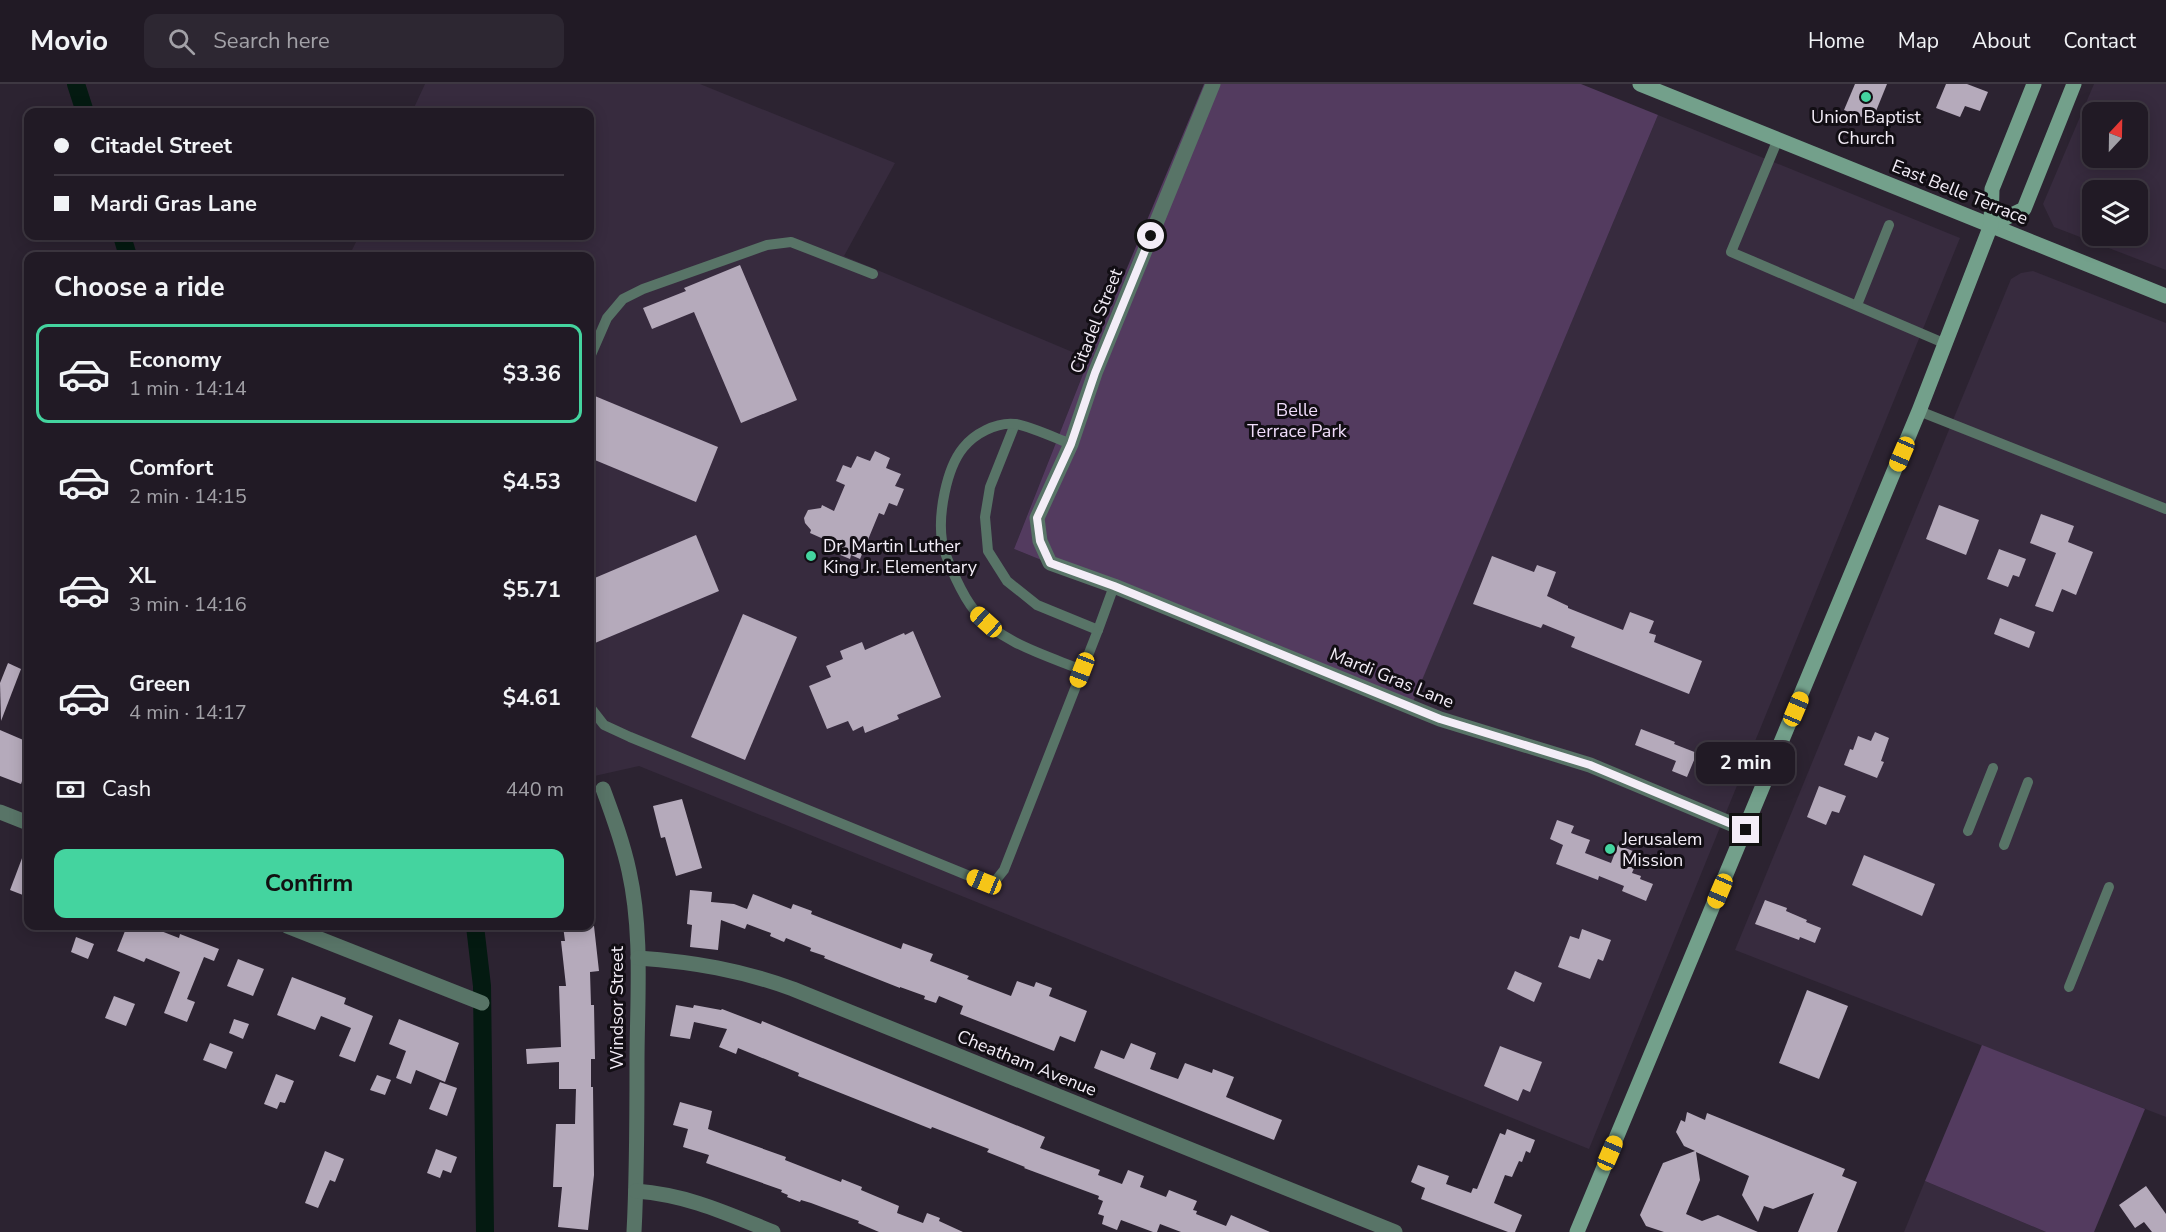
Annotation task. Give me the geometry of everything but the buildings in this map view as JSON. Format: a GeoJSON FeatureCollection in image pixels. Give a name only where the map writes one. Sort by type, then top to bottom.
{"type":"FeatureCollection","features":[{"type":"Feature","properties":{"kind":"street","name":"Citadel Street"},"geometry":{"type":"LineString","coordinates":[[1040,541],[1037,518],[1071,444],[1098,367],[1213,84]]}},
{"type":"Feature","properties":{"kind":"street","name":"East Belle Terrace"},"geometry":{"type":"LineString","coordinates":[[1640,84],[2166,296]]}},
{"type":"Feature","properties":{"kind":"street"},"geometry":{"type":"LineString","coordinates":[[1577,1232],[1746,830],[1946,344],[1991,225],[1992,189],[2034,84]]}},
{"type":"Feature","properties":{"kind":"street"},"geometry":{"type":"LineString","coordinates":[[1991,225],[2024,209],[2074,84]]}},
{"type":"Feature","properties":{"kind":"street","name":"Mardi Gras Lane"},"geometry":{"type":"LineString","coordinates":[[1040,541],[1050,563],[1114,586],[1440,719],[1590,765],[1746,830]]}},
{"type":"Feature","properties":{"kind":"street","name":"Windsor Street"},"geometry":{"type":"LineString","coordinates":[[603,789],[619,831],[636,915],[638,958],[634,1232]]}},
{"type":"Feature","properties":{"kind":"street"},"geometry":{"type":"LineString","coordinates":[[0,812],[24,822]]}},
{"type":"Feature","properties":{"kind":"street"},"geometry":{"type":"LineString","coordinates":[[296,930],[482,1003]]}},
{"type":"Feature","properties":{"kind":"street","name":"Cheatham Avenue"},"geometry":{"type":"LineString","coordinates":[[638,958],[682,961],[718,967],[793,989],[1395,1232]]}},
{"type":"Feature","properties":{"kind":"street"},"geometry":{"type":"LineString","coordinates":[[636,1191],[663,1193],[695,1200],[773,1232]]}},
{"type":"Feature","properties":{"kind":"lane"},"geometry":{"type":"LineString","coordinates":[[1778,139],[1731,252],[1946,344]]}},
{"type":"Feature","properties":{"kind":"lane"},"geometry":{"type":"LineString","coordinates":[[1857,305],[1889,225]]}},
{"type":"Feature","properties":{"kind":"lane"},"geometry":{"type":"LineString","coordinates":[[594,348],[607,318],[623,299],[767,245],[790,242],[873,274]]}},
{"type":"Feature","properties":{"kind":"lane"},"geometry":{"type":"LineString","coordinates":[[1919,411],[2166,509]]}},
{"type":"Feature","properties":{"kind":"lane"},"geometry":{"type":"LineString","coordinates":[[1015,424],[990,487],[985,517],[988,551],[1007,581],[1037,605],[1098,630]]}},
{"type":"Feature","properties":{"kind":"lane"},"geometry":{"type":"LineString","coordinates":[[1071,444],[1015,424],[987,428],[963,448],[949,476],[942,511],[942,542],[956,579],[975,611],[998,632],[1024,646],[1082,670]]}},
{"type":"Feature","properties":{"kind":"lane"},"geometry":{"type":"LineString","coordinates":[[594,712],[604,725],[630,737],[984,882],[996,880],[1004,870],[1114,586]]}},
{"type":"Feature","properties":{"kind":"lane"},"geometry":{"type":"LineString","coordinates":[[1968,831],[1993,768]]}},
{"type":"Feature","properties":{"kind":"lane"},"geometry":{"type":"LineString","coordinates":[[2004,845],[2028,782]]}},
{"type":"Feature","properties":{"kind":"lane"},"geometry":{"type":"LineString","coordinates":[[2069,987],[2109,887]]}},
{"type":"Feature","properties":{"kind":"shaded area"},"geometry":{"type":"Polygon","coordinates":[[[425,84],[700,84],[895,163],[844,256],[1089,359],[1014,549],[1410,708],[1658,115],[1960,238],[1589,1149],[639,766],[594,776],[594,252],[351,252],[357,240],[594,240],[594,108],[414,108],[425,84]]]}},
{"type":"Feature","properties":{"kind":"shaded area"},"geometry":{"type":"Polygon","coordinates":[[[2094,84],[2166,84],[2166,270],[2103,246],[2148,246],[2148,180],[2082,180],[2082,238],[2054,227],[2043,204],[2082,112],[2082,168],[2148,168],[2148,102],[2086,102],[2094,84]]]}},
{"type":"Feature","properties":{"kind":"shaded area"},"geometry":{"type":"Polygon","coordinates":[[[2033,271],[2166,323],[2166,1117],[1735,950],[2011,279],[2021,273],[2033,271]]]}},
{"type":"Feature","properties":{"kind":"shaded area"},"geometry":{"type":"Polygon","coordinates":[[[1925,1181],[2046,1232],[1904,1232],[1925,1181]]]}},
{"type":"Feature","properties":{"kind":"green space","name":"Belle Terrace Park"},"geometry":{"type":"Polygon","coordinates":[[[1204,84],[1581,84],[1658,115],[1410,709],[1014,549],[1089,359],[1204,84]]]}},
{"type":"Feature","properties":{"kind":"green space"},"geometry":{"type":"Polygon","coordinates":[[[1982,1045],[2145,1109],[2094,1232],[2046,1232],[1925,1181],[1982,1045]]]}},
{"type":"Feature","properties":{"kind":"waterway"},"geometry":{"type":"LineString","coordinates":[[76,84],[84,108]]}},
{"type":"Feature","properties":{"kind":"waterway"},"geometry":{"type":"LineString","coordinates":[[123,240],[127,252]]}},
{"type":"Feature","properties":{"kind":"waterway"},"geometry":{"type":"LineString","coordinates":[[475,930],[482,986],[485,1232]]}},
{"type":"Feature","properties":{"kind":"place","name":"Union Baptist Church"},"geometry":{"type":"Point","coordinates":[1866,97]}},
{"type":"Feature","properties":{"kind":"place","name":"Dr. Martin Luther King Jr. Elementary"},"geometry":{"type":"Point","coordinates":[811,556]}},
{"type":"Feature","properties":{"kind":"place","name":"Jerusalem Mission"},"geometry":{"type":"Point","coordinates":[1610,849]}},
{"type":"Feature","properties":{"kind":"route"},"geometry":{"type":"LineString","coordinates":[[1151,236],[1095,373],[1071,444],[1037,518],[1040,541],[1050,563],[1114,586],[1440,719],[1590,765],[1746,830]]}}]}
